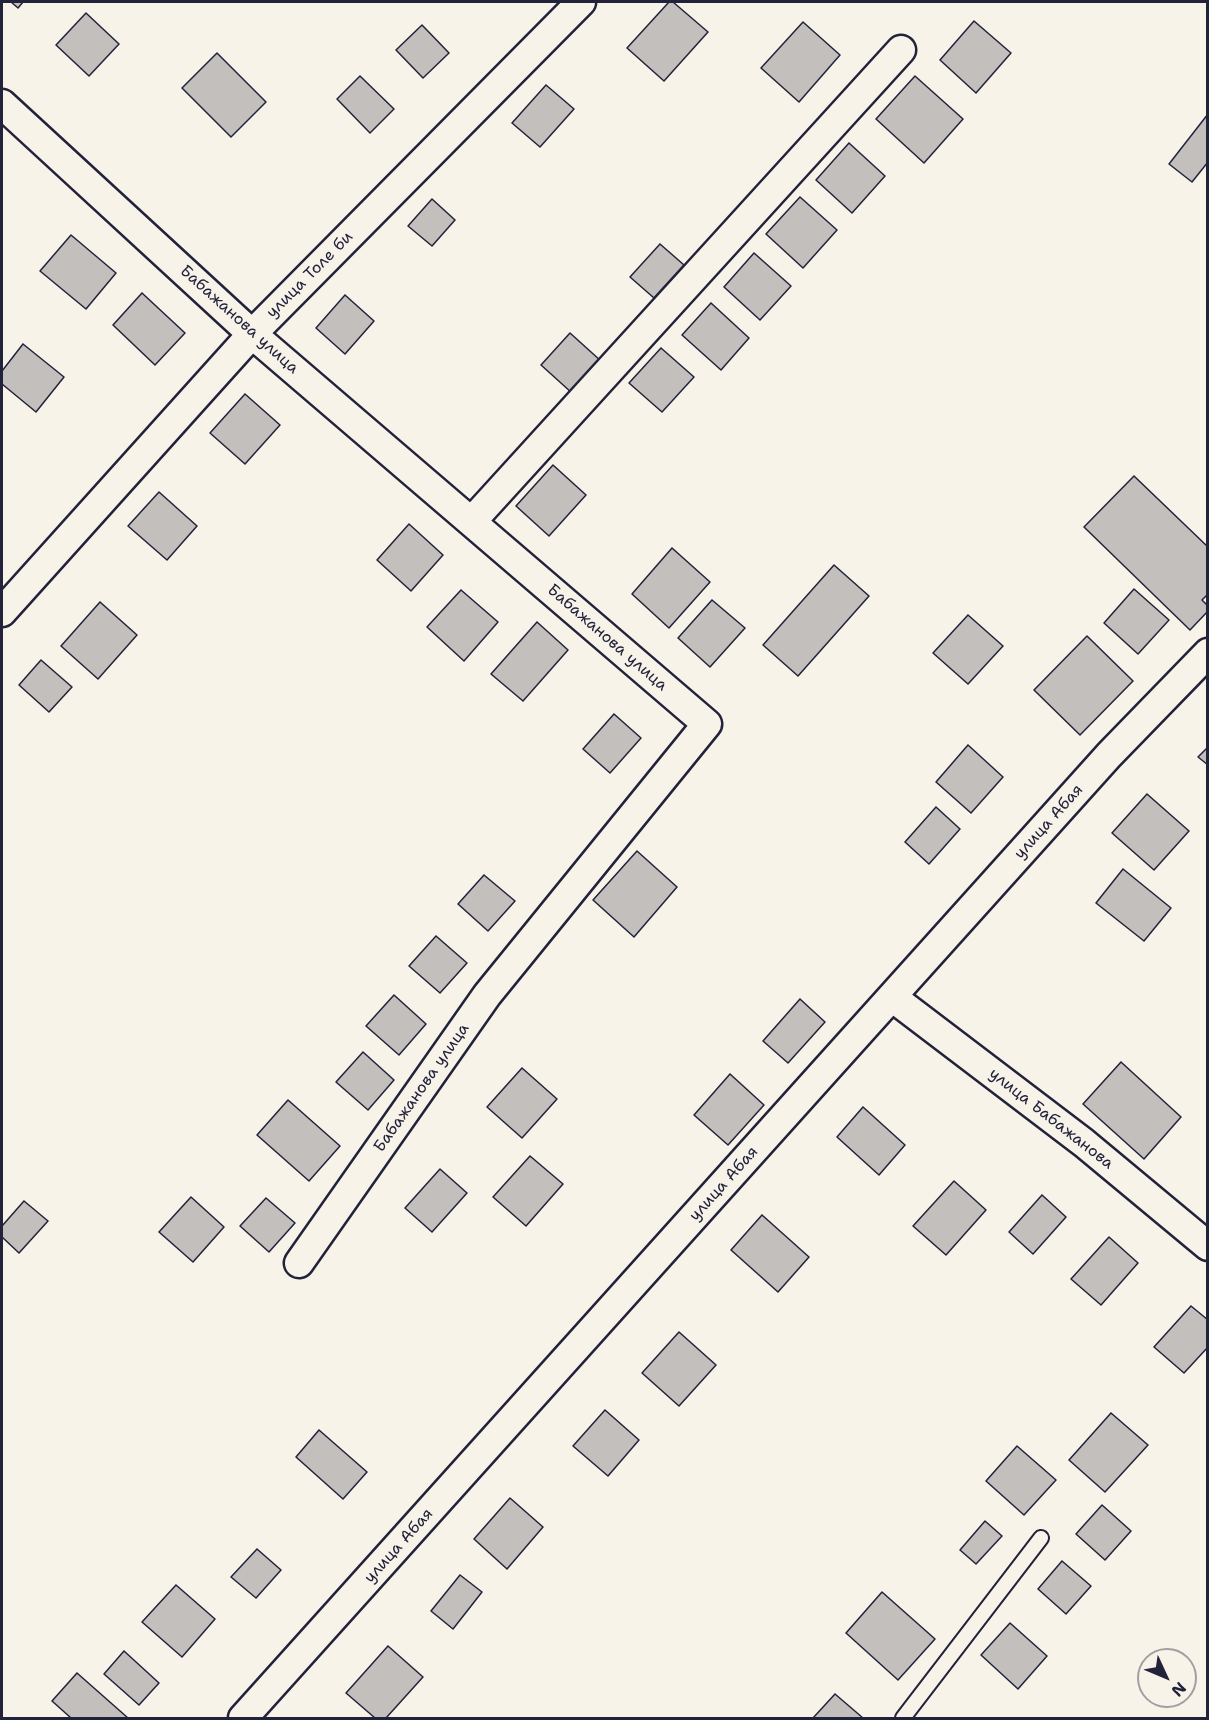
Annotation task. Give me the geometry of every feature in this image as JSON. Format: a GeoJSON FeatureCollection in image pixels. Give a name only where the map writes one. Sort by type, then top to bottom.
{"type":"FeatureCollection","features":[{"type":"Feature","properties":{"kind":"street","name":"улица Толе би"},"geometry":{"type":"LineString","coordinates":[[2,612],[252,334],[581,2]]}},
{"type":"Feature","properties":{"kind":"street"},"geometry":{"type":"LineString","coordinates":[[472,521],[901,50]]}},
{"type":"Feature","properties":{"kind":"street","name":"Бабажанова улица"},"geometry":{"type":"LineString","coordinates":[[2,104],[252,334],[707,724],[487,995],[299,1263]]}},
{"type":"Feature","properties":{"kind":"street","name":"улица Абая"},"geometry":{"type":"LineString","coordinates":[[243,1719],[1109,755],[1208,653]]}},
{"type":"Feature","properties":{"kind":"street","name":"улица Бабажанова"},"geometry":{"type":"LineString","coordinates":[[892,997],[1084,1143],[1208,1246]]}},
{"type":"Feature","properties":{"kind":"lane"},"geometry":{"type":"LineString","coordinates":[[903,1719],[1041,1538]]}},
{"type":"Feature","properties":{"kind":"building"},"geometry":{"type":"Polygon","coordinates":[[[11,2],[23,2],[18,8],[11,2]]]}},
{"type":"Feature","properties":{"kind":"building"},"geometry":{"type":"Polygon","coordinates":[[[669,2],[673,2],[708,32],[664,81],[627,48],[669,2]]]}},
{"type":"Feature","properties":{"kind":"building"},"geometry":{"type":"Polygon","coordinates":[[[86,13],[119,44],[89,76],[56,45],[86,13]]]}},
{"type":"Feature","properties":{"kind":"building"},"geometry":{"type":"Polygon","coordinates":[[[974,21],[1011,53],[976,93],[940,60],[974,21]]]}},
{"type":"Feature","properties":{"kind":"building"},"geometry":{"type":"Polygon","coordinates":[[[803,22],[840,55],[799,102],[761,68],[803,22]]]}},
{"type":"Feature","properties":{"kind":"building"},"geometry":{"type":"Polygon","coordinates":[[[422,25],[449,53],[423,78],[396,50],[422,25]]]}},
{"type":"Feature","properties":{"kind":"building"},"geometry":{"type":"Polygon","coordinates":[[[217,53],[266,102],[231,137],[182,88],[217,53]]]}},
{"type":"Feature","properties":{"kind":"building"},"geometry":{"type":"Polygon","coordinates":[[[360,76],[394,109],[370,133],[337,99],[360,76]]]}},
{"type":"Feature","properties":{"kind":"building"},"geometry":{"type":"Polygon","coordinates":[[[915,76],[963,119],[924,163],[876,119],[915,76]]]}},
{"type":"Feature","properties":{"kind":"building"},"geometry":{"type":"Polygon","coordinates":[[[546,85],[574,109],[540,147],[512,123],[546,85]]]}},
{"type":"Feature","properties":{"kind":"building"},"geometry":{"type":"Polygon","coordinates":[[[1208,114],[1208,162],[1192,182],[1169,164],[1208,114]]]}},
{"type":"Feature","properties":{"kind":"building"},"geometry":{"type":"Polygon","coordinates":[[[849,143],[885,176],[852,213],[816,180],[849,143]]]}},
{"type":"Feature","properties":{"kind":"building"},"geometry":{"type":"Polygon","coordinates":[[[800,197],[837,230],[803,268],[766,234],[800,197]]]}},
{"type":"Feature","properties":{"kind":"building"},"geometry":{"type":"Polygon","coordinates":[[[432,199],[455,220],[432,246],[408,226],[432,199]]]}},
{"type":"Feature","properties":{"kind":"building"},"geometry":{"type":"Polygon","coordinates":[[[71,235],[116,273],[86,309],[40,271],[71,235]]]}},
{"type":"Feature","properties":{"kind":"building"},"geometry":{"type":"Polygon","coordinates":[[[660,244],[684,265],[654,298],[630,277],[660,244]]]}},
{"type":"Feature","properties":{"kind":"building"},"geometry":{"type":"Polygon","coordinates":[[[754,253],[791,286],[760,320],[724,287],[754,253]]]}},
{"type":"Feature","properties":{"kind":"building"},"geometry":{"type":"Polygon","coordinates":[[[142,293],[185,333],[155,365],[113,325],[142,293]]]}},
{"type":"Feature","properties":{"kind":"building"},"geometry":{"type":"Polygon","coordinates":[[[345,295],[374,321],[345,354],[316,328],[345,295]]]}},
{"type":"Feature","properties":{"kind":"building"},"geometry":{"type":"Polygon","coordinates":[[[711,303],[749,338],[721,370],[682,335],[711,303]]]}},
{"type":"Feature","properties":{"kind":"building"},"geometry":{"type":"Polygon","coordinates":[[[570,333],[601,361],[572,393],[541,365],[570,333]]]}},
{"type":"Feature","properties":{"kind":"building"},"geometry":{"type":"Polygon","coordinates":[[[23,344],[64,377],[36,412],[2,384],[2,371],[23,344]]]}},
{"type":"Feature","properties":{"kind":"building"},"geometry":{"type":"Polygon","coordinates":[[[661,348],[694,377],[662,412],[629,383],[661,348]]]}},
{"type":"Feature","properties":{"kind":"building"},"geometry":{"type":"Polygon","coordinates":[[[245,394],[280,425],[245,464],[210,433],[245,394]]]}},
{"type":"Feature","properties":{"kind":"building"},"geometry":{"type":"Polygon","coordinates":[[[553,465],[586,495],[549,536],[516,506],[553,465]]]}},
{"type":"Feature","properties":{"kind":"building"},"geometry":{"type":"Polygon","coordinates":[[[1134,476],[1208,547],[1208,594],[1202,600],[1208,606],[1208,611],[1190,630],[1084,527],[1134,476]]]}},
{"type":"Feature","properties":{"kind":"building"},"geometry":{"type":"Polygon","coordinates":[[[159,492],[197,526],[167,560],[128,526],[159,492]]]}},
{"type":"Feature","properties":{"kind":"building"},"geometry":{"type":"Polygon","coordinates":[[[409,524],[443,555],[411,591],[377,560],[409,524]]]}},
{"type":"Feature","properties":{"kind":"building"},"geometry":{"type":"Polygon","coordinates":[[[672,548],[710,582],[669,628],[632,594],[672,548]]]}},
{"type":"Feature","properties":{"kind":"building"},"geometry":{"type":"Polygon","coordinates":[[[834,565],[869,596],[798,676],[763,645],[834,565]]]}},
{"type":"Feature","properties":{"kind":"building"},"geometry":{"type":"Polygon","coordinates":[[[1134,589],[1169,620],[1138,654],[1104,623],[1134,589]]]}},
{"type":"Feature","properties":{"kind":"building"},"geometry":{"type":"Polygon","coordinates":[[[461,590],[498,622],[464,661],[427,627],[461,590]]]}},
{"type":"Feature","properties":{"kind":"building"},"geometry":{"type":"Polygon","coordinates":[[[712,600],[745,628],[710,667],[678,638],[712,600]]]}},
{"type":"Feature","properties":{"kind":"building"},"geometry":{"type":"Polygon","coordinates":[[[100,602],[137,635],[98,679],[61,646],[100,602]]]}},
{"type":"Feature","properties":{"kind":"building"},"geometry":{"type":"Polygon","coordinates":[[[968,615],[1003,646],[968,684],[933,653],[968,615]]]}},
{"type":"Feature","properties":{"kind":"building"},"geometry":{"type":"Polygon","coordinates":[[[537,622],[568,650],[523,701],[491,674],[537,622]]]}},
{"type":"Feature","properties":{"kind":"building"},"geometry":{"type":"Polygon","coordinates":[[[1087,636],[1133,681],[1080,735],[1034,690],[1087,636]]]}},
{"type":"Feature","properties":{"kind":"building"},"geometry":{"type":"Polygon","coordinates":[[[41,660],[72,687],[49,712],[19,685],[41,660]]]}},
{"type":"Feature","properties":{"kind":"building"},"geometry":{"type":"Polygon","coordinates":[[[614,714],[641,738],[610,773],[583,749],[614,714]]]}},
{"type":"Feature","properties":{"kind":"building"},"geometry":{"type":"Polygon","coordinates":[[[968,745],[1003,777],[971,813],[936,782],[968,745]]]}},
{"type":"Feature","properties":{"kind":"building"},"geometry":{"type":"Polygon","coordinates":[[[1208,747],[1208,765],[1198,757],[1208,747]]]}},
{"type":"Feature","properties":{"kind":"building"},"geometry":{"type":"Polygon","coordinates":[[[1147,794],[1189,831],[1154,870],[1112,833],[1147,794]]]}},
{"type":"Feature","properties":{"kind":"building"},"geometry":{"type":"Polygon","coordinates":[[[936,807],[960,829],[929,864],[905,842],[936,807]]]}},
{"type":"Feature","properties":{"kind":"building"},"geometry":{"type":"Polygon","coordinates":[[[637,851],[677,887],[634,937],[593,900],[637,851]]]}},
{"type":"Feature","properties":{"kind":"building"},"geometry":{"type":"Polygon","coordinates":[[[1123,869],[1171,908],[1144,941],[1096,903],[1123,869]]]}},
{"type":"Feature","properties":{"kind":"building"},"geometry":{"type":"Polygon","coordinates":[[[484,875],[515,901],[488,931],[458,904],[484,875]]]}},
{"type":"Feature","properties":{"kind":"building"},"geometry":{"type":"Polygon","coordinates":[[[436,936],[467,963],[440,993],[409,966],[436,936]]]}},
{"type":"Feature","properties":{"kind":"building"},"geometry":{"type":"Polygon","coordinates":[[[394,995],[426,1024],[399,1055],[366,1026],[394,995]]]}},
{"type":"Feature","properties":{"kind":"building"},"geometry":{"type":"Polygon","coordinates":[[[800,999],[825,1022],[788,1063],[763,1041],[800,999]]]}},
{"type":"Feature","properties":{"kind":"building"},"geometry":{"type":"Polygon","coordinates":[[[363,1052],[394,1080],[368,1110],[336,1082],[363,1052]]]}},
{"type":"Feature","properties":{"kind":"building"},"geometry":{"type":"Polygon","coordinates":[[[1121,1062],[1181,1117],[1144,1159],[1083,1104],[1121,1062]]]}},
{"type":"Feature","properties":{"kind":"building"},"geometry":{"type":"Polygon","coordinates":[[[522,1068],[557,1099],[522,1138],[487,1107],[522,1068]]]}},
{"type":"Feature","properties":{"kind":"building"},"geometry":{"type":"Polygon","coordinates":[[[730,1074],[764,1105],[728,1145],[694,1115],[730,1074]]]}},
{"type":"Feature","properties":{"kind":"building"},"geometry":{"type":"Polygon","coordinates":[[[288,1100],[340,1146],[309,1181],[257,1135],[288,1100]]]}},
{"type":"Feature","properties":{"kind":"building"},"geometry":{"type":"Polygon","coordinates":[[[863,1107],[905,1145],[879,1175],[837,1137],[863,1107]]]}},
{"type":"Feature","properties":{"kind":"building"},"geometry":{"type":"Polygon","coordinates":[[[530,1156],[563,1184],[526,1226],[493,1197],[530,1156]]]}},
{"type":"Feature","properties":{"kind":"building"},"geometry":{"type":"Polygon","coordinates":[[[440,1169],[467,1193],[432,1232],[405,1208],[440,1169]]]}},
{"type":"Feature","properties":{"kind":"building"},"geometry":{"type":"Polygon","coordinates":[[[954,1181],[986,1210],[946,1255],[913,1226],[954,1181]]]}},
{"type":"Feature","properties":{"kind":"building"},"geometry":{"type":"Polygon","coordinates":[[[1042,1195],[1066,1217],[1033,1254],[1009,1232],[1042,1195]]]}},
{"type":"Feature","properties":{"kind":"building"},"geometry":{"type":"Polygon","coordinates":[[[191,1197],[224,1227],[193,1262],[159,1232],[191,1197]]]}},
{"type":"Feature","properties":{"kind":"building"},"geometry":{"type":"Polygon","coordinates":[[[266,1198],[295,1223],[269,1252],[240,1226],[266,1198]]]}},
{"type":"Feature","properties":{"kind":"building"},"geometry":{"type":"Polygon","coordinates":[[[24,1201],[48,1221],[19,1253],[2,1237],[2,1226],[24,1201]]]}},
{"type":"Feature","properties":{"kind":"building"},"geometry":{"type":"Polygon","coordinates":[[[762,1215],[809,1257],[778,1292],[731,1250],[762,1215]]]}},
{"type":"Feature","properties":{"kind":"building"},"geometry":{"type":"Polygon","coordinates":[[[1109,1237],[1138,1263],[1101,1305],[1071,1279],[1109,1237]]]}},
{"type":"Feature","properties":{"kind":"building"},"geometry":{"type":"Polygon","coordinates":[[[1191,1306],[1208,1320],[1208,1347],[1184,1373],[1154,1347],[1191,1306]]]}},
{"type":"Feature","properties":{"kind":"building"},"geometry":{"type":"Polygon","coordinates":[[[679,1332],[716,1365],[679,1406],[642,1373],[679,1332]]]}},
{"type":"Feature","properties":{"kind":"building"},"geometry":{"type":"Polygon","coordinates":[[[605,1410],[639,1440],[608,1476],[573,1446],[605,1410]]]}},
{"type":"Feature","properties":{"kind":"building"},"geometry":{"type":"Polygon","coordinates":[[[1111,1413],[1148,1445],[1105,1492],[1069,1460],[1111,1413]]]}},
{"type":"Feature","properties":{"kind":"building"},"geometry":{"type":"Polygon","coordinates":[[[319,1430],[367,1472],[343,1499],[296,1457],[319,1430]]]}},
{"type":"Feature","properties":{"kind":"building"},"geometry":{"type":"Polygon","coordinates":[[[1017,1446],[1056,1480],[1024,1515],[986,1481],[1017,1446]]]}},
{"type":"Feature","properties":{"kind":"building"},"geometry":{"type":"Polygon","coordinates":[[[510,1498],[543,1527],[507,1569],[474,1539],[510,1498]]]}},
{"type":"Feature","properties":{"kind":"building"},"geometry":{"type":"Polygon","coordinates":[[[1102,1505],[1131,1531],[1105,1560],[1076,1534],[1102,1505]]]}},
{"type":"Feature","properties":{"kind":"building"},"geometry":{"type":"Polygon","coordinates":[[[985,1521],[1002,1536],[976,1564],[960,1550],[985,1521]]]}},
{"type":"Feature","properties":{"kind":"building"},"geometry":{"type":"Polygon","coordinates":[[[257,1549],[281,1570],[256,1598],[231,1577],[257,1549]]]}},
{"type":"Feature","properties":{"kind":"building"},"geometry":{"type":"Polygon","coordinates":[[[1062,1561],[1091,1586],[1066,1614],[1038,1589],[1062,1561]]]}},
{"type":"Feature","properties":{"kind":"building"},"geometry":{"type":"Polygon","coordinates":[[[460,1575],[482,1592],[453,1629],[431,1611],[460,1575]]]}},
{"type":"Feature","properties":{"kind":"building"},"geometry":{"type":"Polygon","coordinates":[[[176,1585],[215,1619],[182,1657],[142,1622],[176,1585]]]}},
{"type":"Feature","properties":{"kind":"building"},"geometry":{"type":"Polygon","coordinates":[[[882,1592],[935,1639],[898,1680],[846,1633],[882,1592]]]}},
{"type":"Feature","properties":{"kind":"building"},"geometry":{"type":"Polygon","coordinates":[[[1010,1623],[1047,1656],[1018,1689],[981,1655],[1010,1623]]]}},
{"type":"Feature","properties":{"kind":"building"},"geometry":{"type":"Polygon","coordinates":[[[388,1646],[423,1677],[386,1718],[375,1718],[346,1693],[388,1646]]]}},
{"type":"Feature","properties":{"kind":"building"},"geometry":{"type":"Polygon","coordinates":[[[124,1651],[159,1683],[139,1705],[104,1674],[124,1651]]]}},
{"type":"Feature","properties":{"kind":"building"},"geometry":{"type":"Polygon","coordinates":[[[77,1673],[128,1718],[71,1718],[52,1701],[77,1673]]]}},
{"type":"Feature","properties":{"kind":"building"},"geometry":{"type":"Polygon","coordinates":[[[835,1694],[863,1718],[813,1718],[835,1694]]]}}]}
